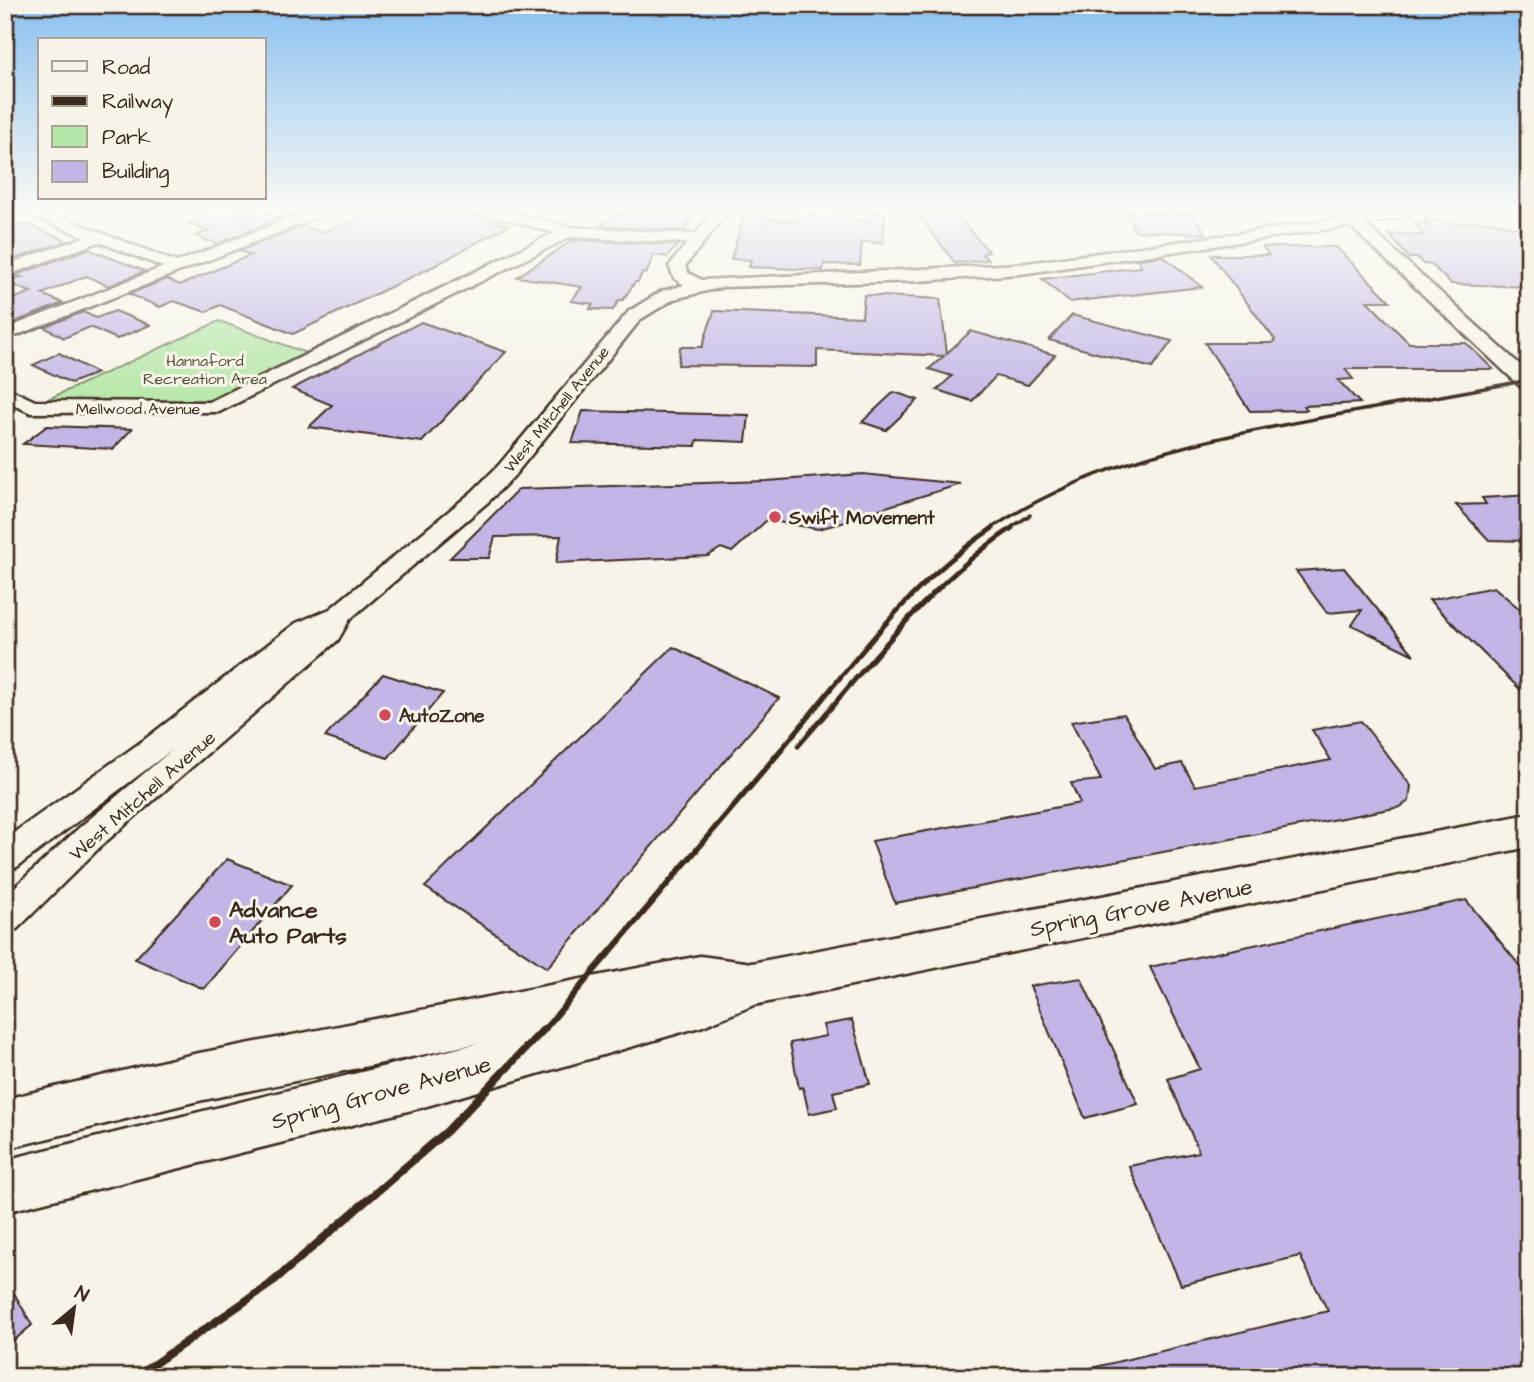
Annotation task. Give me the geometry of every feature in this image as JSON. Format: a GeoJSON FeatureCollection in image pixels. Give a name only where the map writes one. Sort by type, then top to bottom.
{"type":"FeatureCollection","features":[{"type":"Feature","properties":{"kind":"main road","name":"Spring Grove Avenue"},"geometry":{"type":"LineString","coordinates":[[5,1186],[420,1084],[703,1004],[752,984],[1529,830]]}},
{"type":"Feature","properties":{"kind":"main road","name":"Spring Grove Avenue"},"geometry":{"type":"LineString","coordinates":[[5,1124],[194,1078],[700,977],[752,984]]}},
{"type":"Feature","properties":{"kind":"street"},"geometry":{"type":"LineString","coordinates":[[5,335],[150,277]]}},
{"type":"Feature","properties":{"kind":"street","name":"Mellwood Avenue"},"geometry":{"type":"LineString","coordinates":[[5,393],[31,407],[212,408],[476,277]]}},
{"type":"Feature","properties":{"kind":"street"},"geometry":{"type":"LineString","coordinates":[[683,277],[702,285]]}},
{"type":"Feature","properties":{"kind":"street","name":"West Mitchell Avenue"},"geometry":{"type":"LineString","coordinates":[[5,857],[154,748],[305,629],[339,615],[506,471],[635,316],[668,295],[702,285],[884,277]]}},
{"type":"Feature","properties":{"kind":"street"},"geometry":{"type":"LineString","coordinates":[[1415,277],[1529,384]]}},
{"type":"Feature","properties":{"kind":"street","name":"West Mitchell Avenue"},"geometry":{"type":"LineString","coordinates":[[5,918],[91,836],[329,635],[339,615]]}},
{"type":"Feature","properties":{"kind":"green space","name":"Hannaford Recreation Area"},"geometry":{"type":"Polygon","coordinates":[[[219,321],[317,357],[223,404],[31,407],[219,321]]]}},
{"type":"Feature","properties":{"kind":"building"},"geometry":{"type":"Polygon","coordinates":[[[20,277],[82,277],[42,294],[63,303],[5,326],[5,302],[31,292],[5,282],[20,277]]]}},
{"type":"Feature","properties":{"kind":"building"},"geometry":{"type":"Polygon","coordinates":[[[89,277],[129,277],[109,286],[89,277]]]}},
{"type":"Feature","properties":{"kind":"building"},"geometry":{"type":"Polygon","coordinates":[[[198,277],[410,277],[293,334],[220,305],[206,312],[174,301],[160,307],[129,294],[167,279],[180,285],[198,277]]]}},
{"type":"Feature","properties":{"kind":"building"},"geometry":{"type":"Polygon","coordinates":[[[520,277],[640,277],[613,310],[590,309],[593,304],[571,301],[582,287],[520,277]]]}},
{"type":"Feature","properties":{"kind":"building"},"geometry":{"type":"Polygon","coordinates":[[[1190,277],[1202,287],[1069,302],[1042,279],[1190,277]]]}},
{"type":"Feature","properties":{"kind":"building"},"geometry":{"type":"Polygon","coordinates":[[[1228,277],[1366,277],[1390,301],[1367,301],[1409,343],[1466,343],[1493,369],[1345,369],[1353,379],[1338,380],[1360,403],[1304,406],[1307,410],[1250,411],[1205,343],[1272,343],[1275,340],[1228,277]]]}},
{"type":"Feature","properties":{"kind":"building"},"geometry":{"type":"Polygon","coordinates":[[[1444,277],[1529,277],[1529,287],[1451,284],[1444,277]]]}},
{"type":"Feature","properties":{"kind":"building"},"geometry":{"type":"Polygon","coordinates":[[[864,295],[940,299],[947,353],[971,331],[1055,355],[1028,385],[996,376],[972,401],[937,390],[952,376],[929,369],[944,356],[817,350],[817,367],[678,365],[680,347],[702,347],[714,311],[862,317],[864,295]]]}},
{"type":"Feature","properties":{"kind":"building"},"geometry":{"type":"Polygon","coordinates":[[[115,311],[150,325],[117,339],[90,327],[64,338],[44,327],[83,312],[96,318],[115,311]]]}},
{"type":"Feature","properties":{"kind":"building"},"geometry":{"type":"Polygon","coordinates":[[[1072,315],[1172,341],[1152,368],[1049,340],[1072,315]]]}},
{"type":"Feature","properties":{"kind":"building"},"geometry":{"type":"Polygon","coordinates":[[[421,322],[506,352],[422,442],[309,427],[332,405],[292,389],[421,322]]]}},
{"type":"Feature","properties":{"kind":"building"},"geometry":{"type":"Polygon","coordinates":[[[59,353],[97,373],[71,383],[33,365],[59,353]]]}},
{"type":"Feature","properties":{"kind":"building"},"geometry":{"type":"Polygon","coordinates":[[[894,392],[918,400],[886,430],[862,422],[894,392]]]}},
{"type":"Feature","properties":{"kind":"building"},"geometry":{"type":"Polygon","coordinates":[[[583,411],[749,415],[746,442],[697,440],[696,446],[572,443],[583,411]]]}},
{"type":"Feature","properties":{"kind":"building"},"geometry":{"type":"Polygon","coordinates":[[[47,426],[132,429],[113,449],[23,444],[47,426]]]}},
{"type":"Feature","properties":{"kind":"building"},"geometry":{"type":"Polygon","coordinates":[[[863,474],[961,484],[873,511],[870,516],[818,529],[767,520],[732,552],[721,548],[708,556],[556,563],[561,536],[495,537],[489,558],[450,558],[519,489],[766,481],[863,474]]]}},
{"type":"Feature","properties":{"kind":"building"},"geometry":{"type":"Polygon","coordinates":[[[1529,495],[1529,541],[1489,540],[1456,505],[1486,504],[1482,498],[1529,495]]]}},
{"type":"Feature","properties":{"kind":"building"},"geometry":{"type":"Polygon","coordinates":[[[1344,568],[1414,655],[1352,625],[1362,610],[1327,613],[1296,571],[1344,568]]]}},
{"type":"Feature","properties":{"kind":"building"},"geometry":{"type":"Polygon","coordinates":[[[1494,587],[1529,617],[1529,698],[1429,600],[1494,587]]]}},
{"type":"Feature","properties":{"kind":"building"},"geometry":{"type":"Polygon","coordinates":[[[673,647],[779,698],[547,968],[425,887],[673,647]]]}},
{"type":"Feature","properties":{"kind":"building","name":"AutoZone"},"geometry":{"type":"Polygon","coordinates":[[[383,674],[443,693],[388,758],[325,737],[383,674]]]}},
{"type":"Feature","properties":{"kind":"building"},"geometry":{"type":"Polygon","coordinates":[[[1124,714],[1155,769],[1182,763],[1195,786],[1331,760],[1312,730],[1361,721],[1411,786],[1409,801],[1400,807],[895,903],[872,841],[1080,803],[1071,783],[1101,780],[1071,722],[1124,714]]]}},
{"type":"Feature","properties":{"kind":"building","name":"Advance Auto Parts"},"geometry":{"type":"Polygon","coordinates":[[[227,859],[292,885],[204,989],[135,959],[227,859]]]}},
{"type":"Feature","properties":{"kind":"building"},"geometry":{"type":"Polygon","coordinates":[[[1466,900],[1529,977],[1529,1377],[1084,1377],[1083,1370],[1328,1311],[1300,1256],[1181,1285],[1129,1166],[1199,1152],[1168,1079],[1200,1069],[1150,967],[1466,900]]]}},
{"type":"Feature","properties":{"kind":"building"},"geometry":{"type":"Polygon","coordinates":[[[1081,978],[1138,1104],[1085,1118],[1030,986],[1081,978]]]}},
{"type":"Feature","properties":{"kind":"building"},"geometry":{"type":"Polygon","coordinates":[[[852,1020],[870,1084],[833,1092],[837,1108],[809,1114],[803,1087],[799,1088],[790,1043],[826,1036],[823,1025],[852,1020]]]}},
{"type":"Feature","properties":{"kind":"building"},"geometry":{"type":"Polygon","coordinates":[[[5,1277],[32,1325],[5,1348],[5,1277]]]}},
{"type":"Feature","properties":{"kind":"railway"},"geometry":{"type":"LineString","coordinates":[[990,529],[1030,505],[1110,469],[1193,444],[1529,380]]}},
{"type":"Feature","properties":{"kind":"railway"},"geometry":{"type":"LineString","coordinates":[[1009,529],[1030,515]]}},
{"type":"Feature","properties":{"kind":"railway"},"geometry":{"type":"LineString","coordinates":[[780,751],[853,661],[905,603],[962,551],[993,528]]}},
{"type":"Feature","properties":{"kind":"railway"},"geometry":{"type":"LineString","coordinates":[[798,746],[925,602],[952,575],[1012,528]]}},
{"type":"Feature","properties":{"kind":"railway"},"geometry":{"type":"LineString","coordinates":[[543,1031],[782,749]]}},
{"type":"Feature","properties":{"kind":"railway"},"geometry":{"type":"LineString","coordinates":[[135,1377],[269,1285],[447,1131],[544,1029]]}},
{"type":"Feature","properties":{"kind":"place","name":"Swift Movement"},"geometry":{"type":"Point","coordinates":[775,517]}},
{"type":"Feature","properties":{"kind":"place","name":"AutoZone"},"geometry":{"type":"Point","coordinates":[385,715]}},
{"type":"Feature","properties":{"kind":"place","name":"Advance Auto Parts"},"geometry":{"type":"Point","coordinates":[215,922]}}]}
